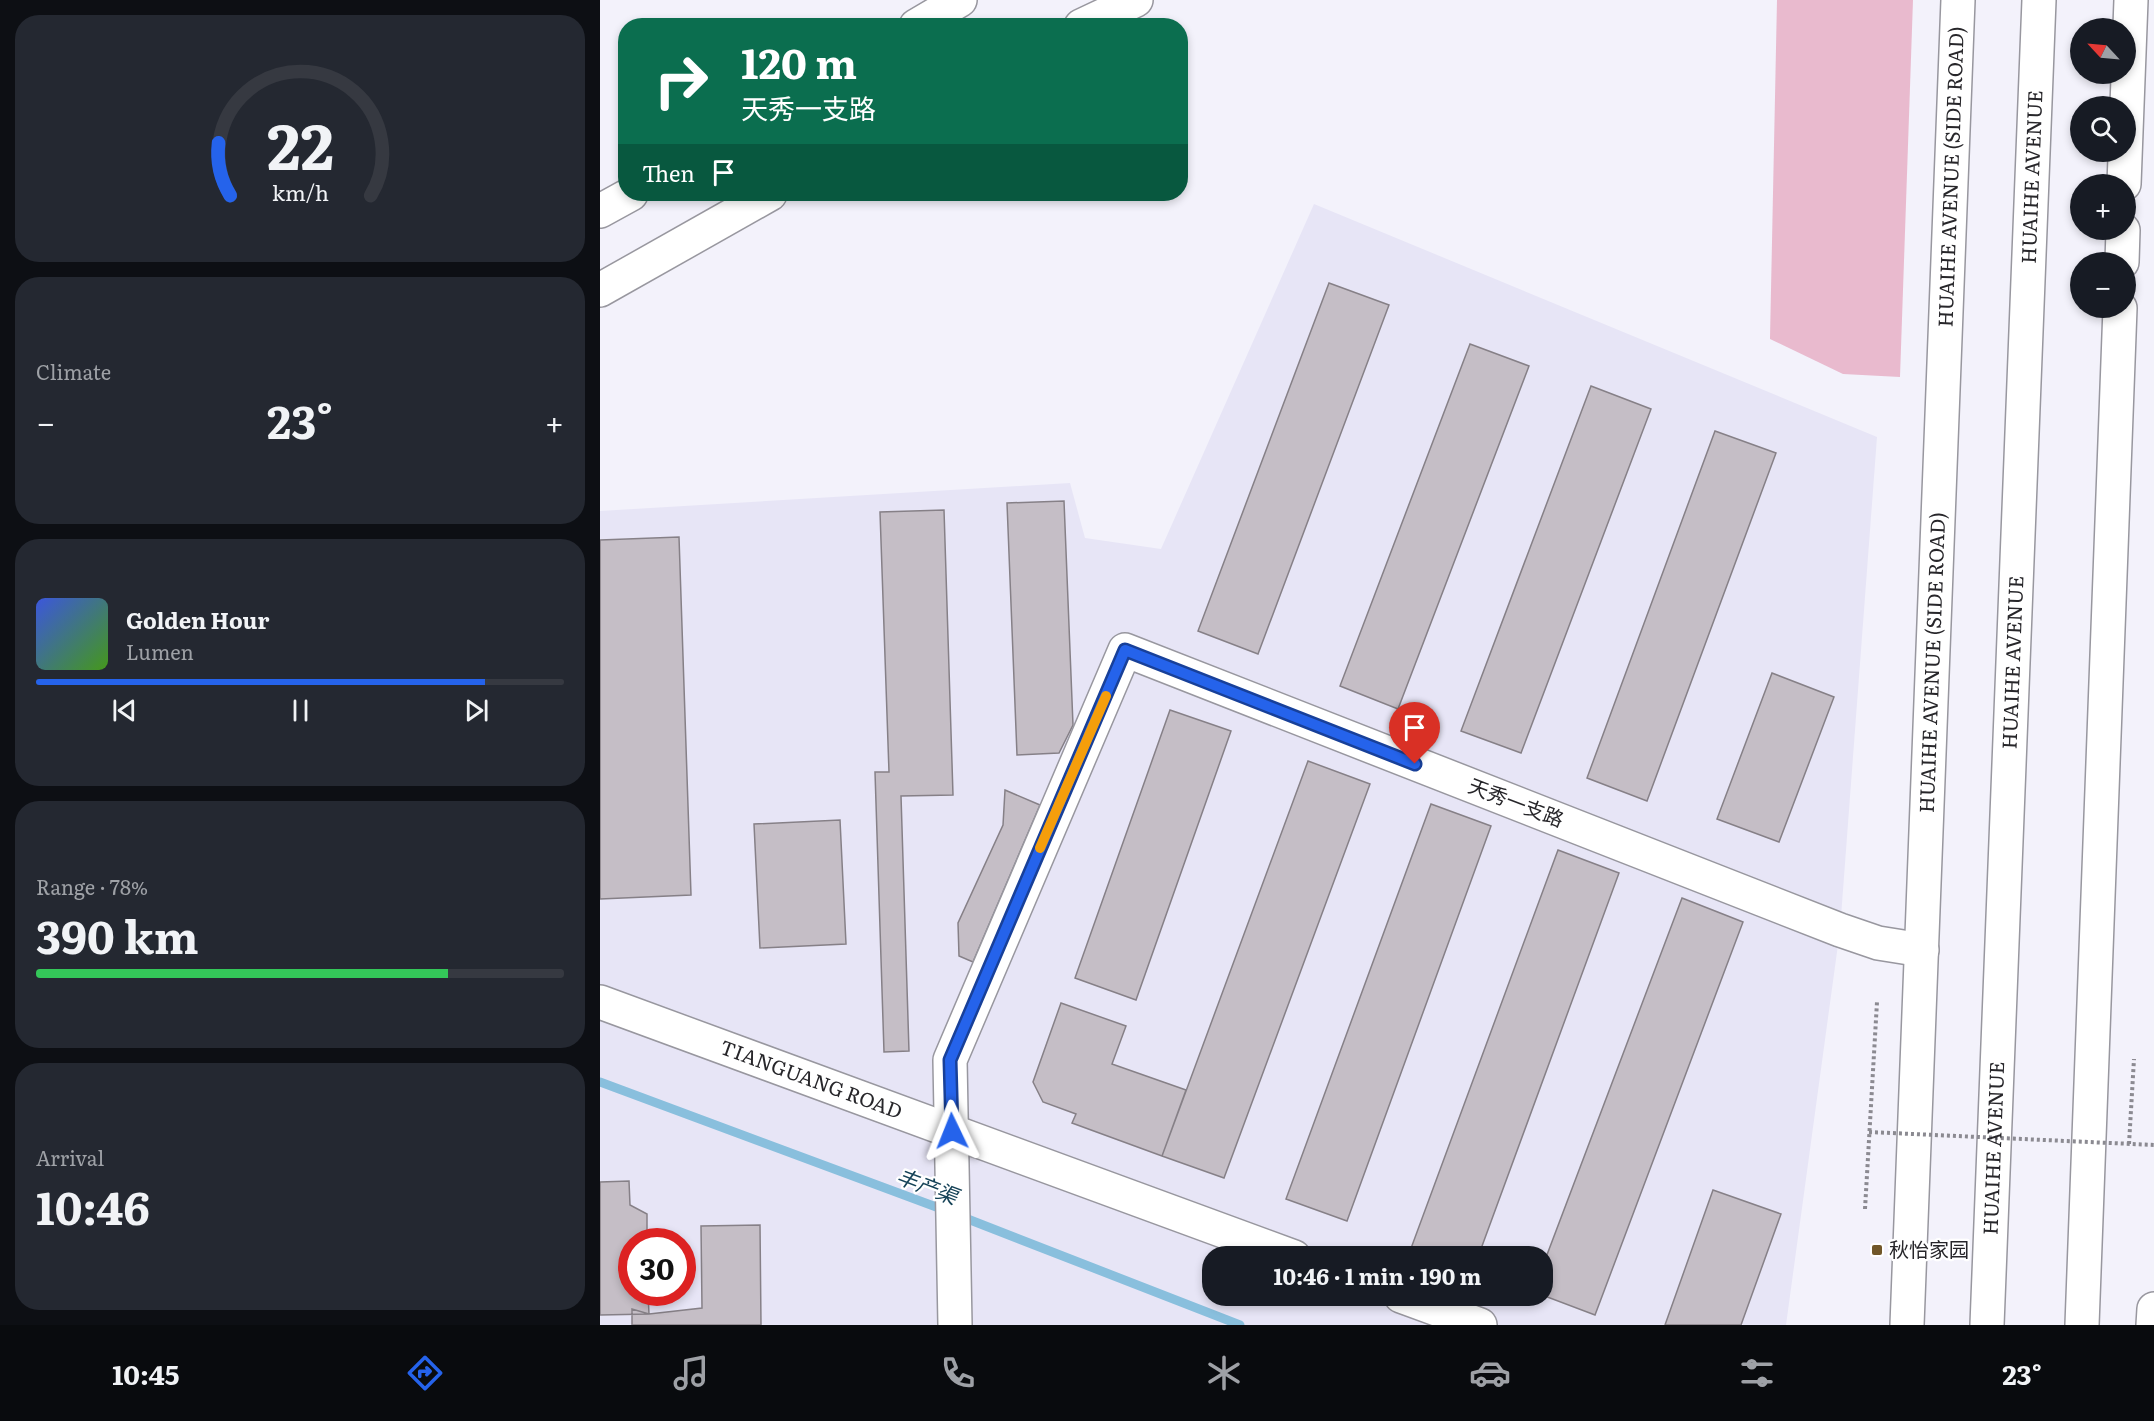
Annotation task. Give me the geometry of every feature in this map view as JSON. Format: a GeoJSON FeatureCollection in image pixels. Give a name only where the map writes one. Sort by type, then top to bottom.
{"type":"FeatureCollection","features":[{"type":"Feature","properties":{"kind":"main road"},"geometry":{"type":"LineString","coordinates":[[930,18],[960,0]]}},
{"type":"Feature","properties":{"kind":"main road"},"geometry":{"type":"LineString","coordinates":[[1098,18],[1136,0]]}},
{"type":"Feature","properties":{"kind":"main road","name":"HUAIHE AVENUE (SIDE ROAD)"},"geometry":{"type":"LineString","coordinates":[[1907,1325],[1958,0]]}},
{"type":"Feature","properties":{"kind":"main road","name":"HUAIHE AVENUE"},"geometry":{"type":"LineString","coordinates":[[1988,1325],[2039,0]]}},
{"type":"Feature","properties":{"kind":"main road"},"geometry":{"type":"LineString","coordinates":[[2124,174],[2131,0]]}},
{"type":"Feature","properties":{"kind":"main road"},"geometry":{"type":"LineString","coordinates":[[600,211],[618,201]]}},
{"type":"Feature","properties":{"kind":"main road"},"geometry":{"type":"LineString","coordinates":[[600,290],[758,201]]}},
{"type":"Feature","properties":{"kind":"main road"},"geometry":{"type":"LineString","coordinates":[[2082,1325],[2120,318]]}},
{"type":"Feature","properties":{"kind":"main road","name":"天秀一支路"},"geometry":{"type":"LineString","coordinates":[[952,1144],[950,1060],[1125,650],[1840,930],[1878,943],[1922,950]]}},
{"type":"Feature","properties":{"kind":"main road","name":"TIANGUANG ROAD"},"geometry":{"type":"LineString","coordinates":[[600,1002],[952,1144],[1261,1246]]}},
{"type":"Feature","properties":{"kind":"main road"},"geometry":{"type":"LineString","coordinates":[[952,1144],[955,1325]]}},
{"type":"Feature","properties":{"kind":"main road"},"geometry":{"type":"LineString","coordinates":[[1428,1306],[1480,1325]]}},
{"type":"Feature","properties":{"kind":"main road"},"geometry":{"type":"LineString","coordinates":[[2153,1325],[2154,1309]]}},
{"type":"Feature","properties":{"kind":"path"},"geometry":{"type":"LineString","coordinates":[[1865,1209],[1877,1002]]}},
{"type":"Feature","properties":{"kind":"path"},"geometry":{"type":"LineString","coordinates":[[2129,1144],[2133,1059]]}},
{"type":"Feature","properties":{"kind":"path"},"geometry":{"type":"LineString","coordinates":[[1869,1132],[2154,1145]]}},
{"type":"Feature","properties":{"kind":"shaded area"},"geometry":{"type":"Polygon","coordinates":[[[1777,0],[1913,0],[1900,377],[1843,374],[1770,339],[1777,0]]]}},
{"type":"Feature","properties":{"kind":"shaded area"},"geometry":{"type":"Polygon","coordinates":[[[1314,204],[1877,437],[1840,930],[1786,1325],[600,1325],[600,511],[1070,483],[1085,538],[1161,549],[1314,204]]]}},
{"type":"Feature","properties":{"kind":"building"},"geometry":{"type":"Polygon","coordinates":[[[1329,283],[1389,305],[1258,654],[1198,631],[1329,283]]]}},
{"type":"Feature","properties":{"kind":"building"},"geometry":{"type":"Polygon","coordinates":[[[1470,344],[1529,366],[1398,709],[1340,686],[1470,344]]]}},
{"type":"Feature","properties":{"kind":"building"},"geometry":{"type":"Polygon","coordinates":[[[1591,386],[1651,409],[1521,753],[1461,731],[1591,386]]]}},
{"type":"Feature","properties":{"kind":"building"},"geometry":{"type":"Polygon","coordinates":[[[1715,431],[1776,453],[1647,801],[1587,778],[1715,431]]]}},
{"type":"Feature","properties":{"kind":"building"},"geometry":{"type":"Polygon","coordinates":[[[1064,501],[1073,725],[1059,753],[1017,755],[1007,503],[1064,501]]]}},
{"type":"Feature","properties":{"kind":"building"},"geometry":{"type":"Polygon","coordinates":[[[944,510],[953,795],[901,796],[909,1051],[884,1052],[875,772],[889,772],[880,512],[944,510]]]}},
{"type":"Feature","properties":{"kind":"building"},"geometry":{"type":"Polygon","coordinates":[[[679,537],[691,895],[600,899],[600,540],[679,537]]]}},
{"type":"Feature","properties":{"kind":"building"},"geometry":{"type":"Polygon","coordinates":[[[1772,673],[1834,697],[1779,842],[1717,819],[1772,673]]]}},
{"type":"Feature","properties":{"kind":"building"},"geometry":{"type":"Polygon","coordinates":[[[1170,710],[1231,731],[1136,1000],[1075,978],[1170,710]]]}},
{"type":"Feature","properties":{"kind":"building"},"geometry":{"type":"Polygon","coordinates":[[[1308,761],[1370,784],[1224,1178],[1162,1156],[1308,761]]]}},
{"type":"Feature","properties":{"kind":"building"},"geometry":{"type":"Polygon","coordinates":[[[1005,790],[1040,805],[973,962],[959,956],[958,923],[1003,825],[1005,790]]]}},
{"type":"Feature","properties":{"kind":"building"},"geometry":{"type":"Polygon","coordinates":[[[1431,804],[1491,826],[1347,1221],[1286,1199],[1431,804]]]}},
{"type":"Feature","properties":{"kind":"building"},"geometry":{"type":"Polygon","coordinates":[[[840,820],[846,944],[760,948],[754,824],[840,820]]]}},
{"type":"Feature","properties":{"kind":"building"},"geometry":{"type":"Polygon","coordinates":[[[1558,850],[1619,873],[1482,1246],[1412,1246],[1558,850]]]}},
{"type":"Feature","properties":{"kind":"building"},"geometry":{"type":"Polygon","coordinates":[[[1682,898],[1743,922],[1595,1315],[1553,1299],[1553,1246],[1550,1246],[1682,898]]]}},
{"type":"Feature","properties":{"kind":"building"},"geometry":{"type":"Polygon","coordinates":[[[1061,1003],[1126,1026],[1112,1064],[1186,1090],[1162,1156],[1072,1123],[1076,1114],[1043,1102],[1033,1082],[1061,1003]]]}},
{"type":"Feature","properties":{"kind":"building"},"geometry":{"type":"Polygon","coordinates":[[[629,1181],[630,1205],[647,1214],[647,1228],[618,1228],[618,1306],[649,1306],[649,1314],[600,1315],[600,1182],[629,1181]]]}},
{"type":"Feature","properties":{"kind":"building"},"geometry":{"type":"Polygon","coordinates":[[[1713,1190],[1781,1214],[1741,1325],[1665,1325],[1713,1190]]]}},
{"type":"Feature","properties":{"kind":"building"},"geometry":{"type":"Polygon","coordinates":[[[760,1225],[761,1325],[632,1325],[632,1309],[649,1314],[702,1308],[701,1226],[760,1225]]]}},
{"type":"Feature","properties":{"kind":"waterway","name":"丰产渠"},"geometry":{"type":"LineString","coordinates":[[600,1082],[947,1211]]}},
{"type":"Feature","properties":{"kind":"waterway","name":"丰产渠"},"geometry":{"type":"LineString","coordinates":[[960,1216],[1240,1325]]}},
{"type":"Feature","properties":{"kind":"slow traffic"},"geometry":{"type":"LineString","coordinates":[[1040,848],[1106,696]]}},
{"type":"Feature","properties":{"kind":"place","name":"秋怡家园"},"geometry":{"type":"Point","coordinates":[1877,1250]}},
{"type":"Feature","properties":{"kind":"route"},"geometry":{"type":"LineString","coordinates":[[952,1131],[950,1060],[1125,650],[1415,764]]}}]}
